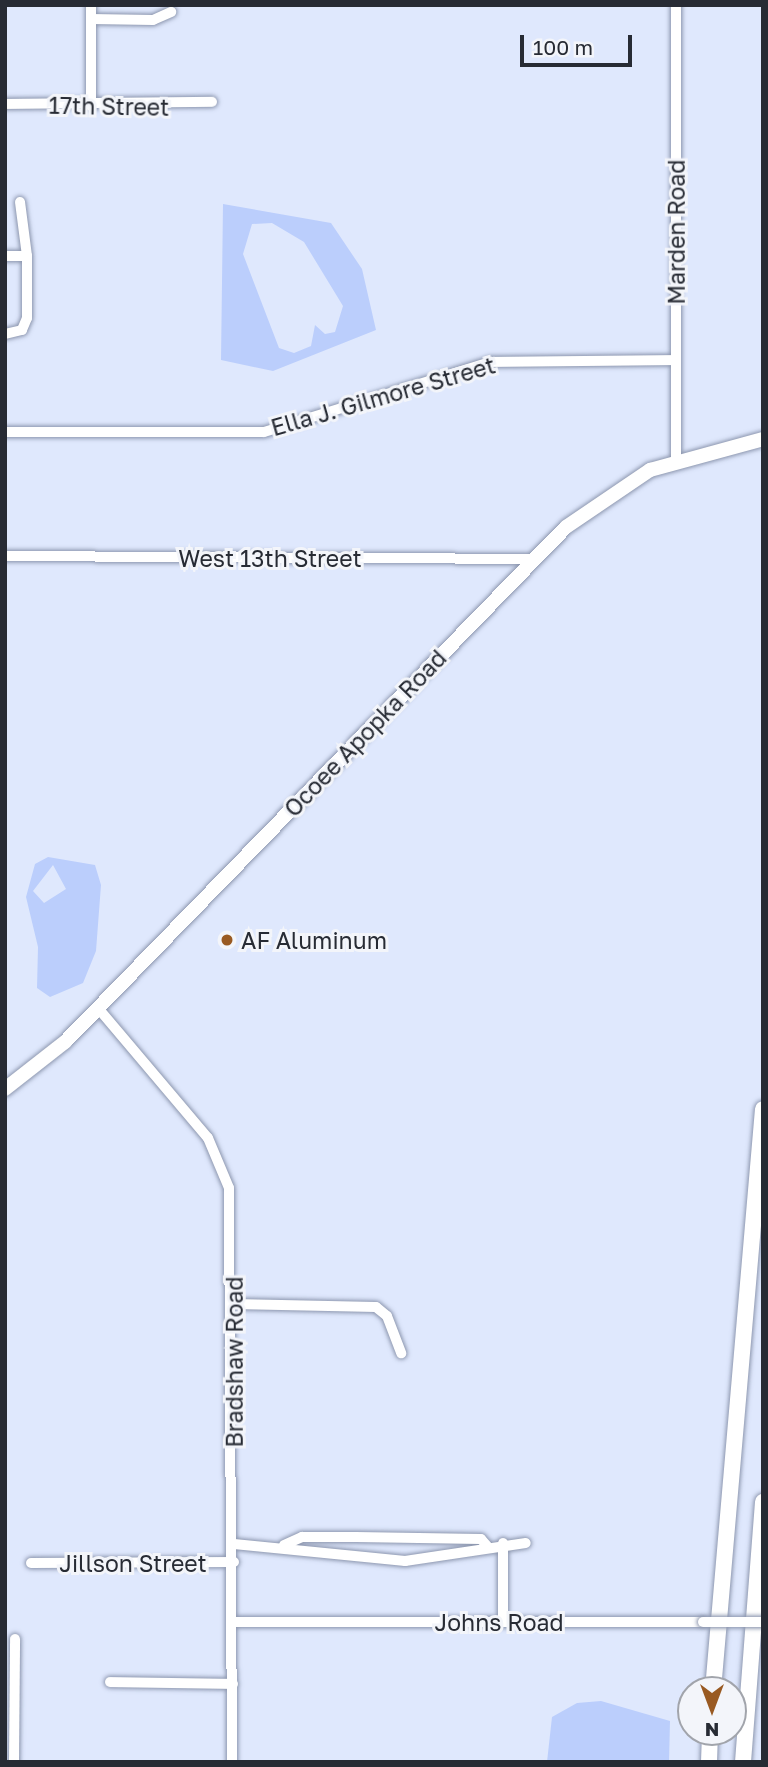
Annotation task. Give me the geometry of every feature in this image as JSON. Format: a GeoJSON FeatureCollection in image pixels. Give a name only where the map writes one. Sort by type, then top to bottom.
{"type":"FeatureCollection","features":[{"type":"Feature","properties":{"kind":"highway"},"geometry":{"type":"LineString","coordinates":[[714,1676],[763,1109]]}},
{"type":"Feature","properties":{"kind":"highway"},"geometry":{"type":"LineString","coordinates":[[743,1762],[763,1502]]}},
{"type":"Feature","properties":{"kind":"main road","name":"Ocoee Apopka Road"},"geometry":{"type":"LineString","coordinates":[[5,1089],[98,1008],[534,559],[592,506],[676,459],[763,439]]}},
{"type":"Feature","properties":{"kind":"street"},"geometry":{"type":"LineString","coordinates":[[91,5],[91,106]]}},
{"type":"Feature","properties":{"kind":"street","name":"Marden Road"},"geometry":{"type":"LineString","coordinates":[[676,5],[676,459]]}},
{"type":"Feature","properties":{"kind":"street"},"geometry":{"type":"LineString","coordinates":[[91,19],[153,20],[171,12]]}},
{"type":"Feature","properties":{"kind":"street","name":"17th Street"},"geometry":{"type":"LineString","coordinates":[[5,104],[91,106],[212,102]]}},
{"type":"Feature","properties":{"kind":"street"},"geometry":{"type":"LineString","coordinates":[[5,334],[22,330],[27,318],[27,256],[20,202]]}},
{"type":"Feature","properties":{"kind":"street"},"geometry":{"type":"LineString","coordinates":[[5,256],[27,256]]}},
{"type":"Feature","properties":{"kind":"street","name":"Ella J. Gilmore Street"},"geometry":{"type":"LineString","coordinates":[[5,432],[264,432],[490,362],[676,360]]}},
{"type":"Feature","properties":{"kind":"street","name":"West 13th Street"},"geometry":{"type":"LineString","coordinates":[[5,556],[534,559]]}},
{"type":"Feature","properties":{"kind":"street","name":"Bradshaw Road"},"geometry":{"type":"LineString","coordinates":[[98,1008],[221,1161],[233,1217],[232,1762]]}},
{"type":"Feature","properties":{"kind":"street"},"geometry":{"type":"LineString","coordinates":[[234,1304],[376,1307],[387,1315],[401,1353]]}},
{"type":"Feature","properties":{"kind":"street"},"geometry":{"type":"LineString","coordinates":[[284,1545],[302,1537],[356,1537],[481,1539],[488,1547]]}},
{"type":"Feature","properties":{"kind":"street"},"geometry":{"type":"LineString","coordinates":[[234,1544],[284,1545],[405,1561],[481,1554],[488,1547],[503,1543],[526,1543]]}},
{"type":"Feature","properties":{"kind":"street"},"geometry":{"type":"LineString","coordinates":[[503,1543],[503,1622]]}},
{"type":"Feature","properties":{"kind":"street","name":"Jillson Street"},"geometry":{"type":"LineString","coordinates":[[31,1563],[234,1562]]}},
{"type":"Feature","properties":{"kind":"street","name":"Johns Road"},"geometry":{"type":"LineString","coordinates":[[234,1622],[763,1622]]}},
{"type":"Feature","properties":{"kind":"street"},"geometry":{"type":"LineString","coordinates":[[14,1762],[15,1639]]}},
{"type":"Feature","properties":{"kind":"street"},"geometry":{"type":"LineString","coordinates":[[110,1682],[233,1684]]}},
{"type":"Feature","properties":{"kind":"shaded area"},"geometry":{"type":"Polygon","coordinates":[[[223,204],[331,223],[362,269],[376,330],[273,371],[221,360],[223,204]],[[272,223],[252,224],[243,254],[279,348],[294,353],[311,346],[315,325],[325,334],[335,332],[343,306],[304,242],[272,223]]]}},
{"type":"Feature","properties":{"kind":"shaded area"},"geometry":{"type":"Polygon","coordinates":[[[48,857],[95,865],[101,885],[96,951],[83,983],[50,997],[37,988],[38,947],[26,897],[35,864],[48,857]],[[53,865],[33,891],[44,903],[66,889],[53,865]]]}},
{"type":"Feature","properties":{"kind":"shaded area"},"geometry":{"type":"Polygon","coordinates":[[[601,1701],[670,1721],[669,1762],[547,1762],[552,1717],[577,1703],[601,1701]]]}},
{"type":"Feature","properties":{"kind":"place","name":"AF Aluminum"},"geometry":{"type":"Point","coordinates":[227,940]}}]}
